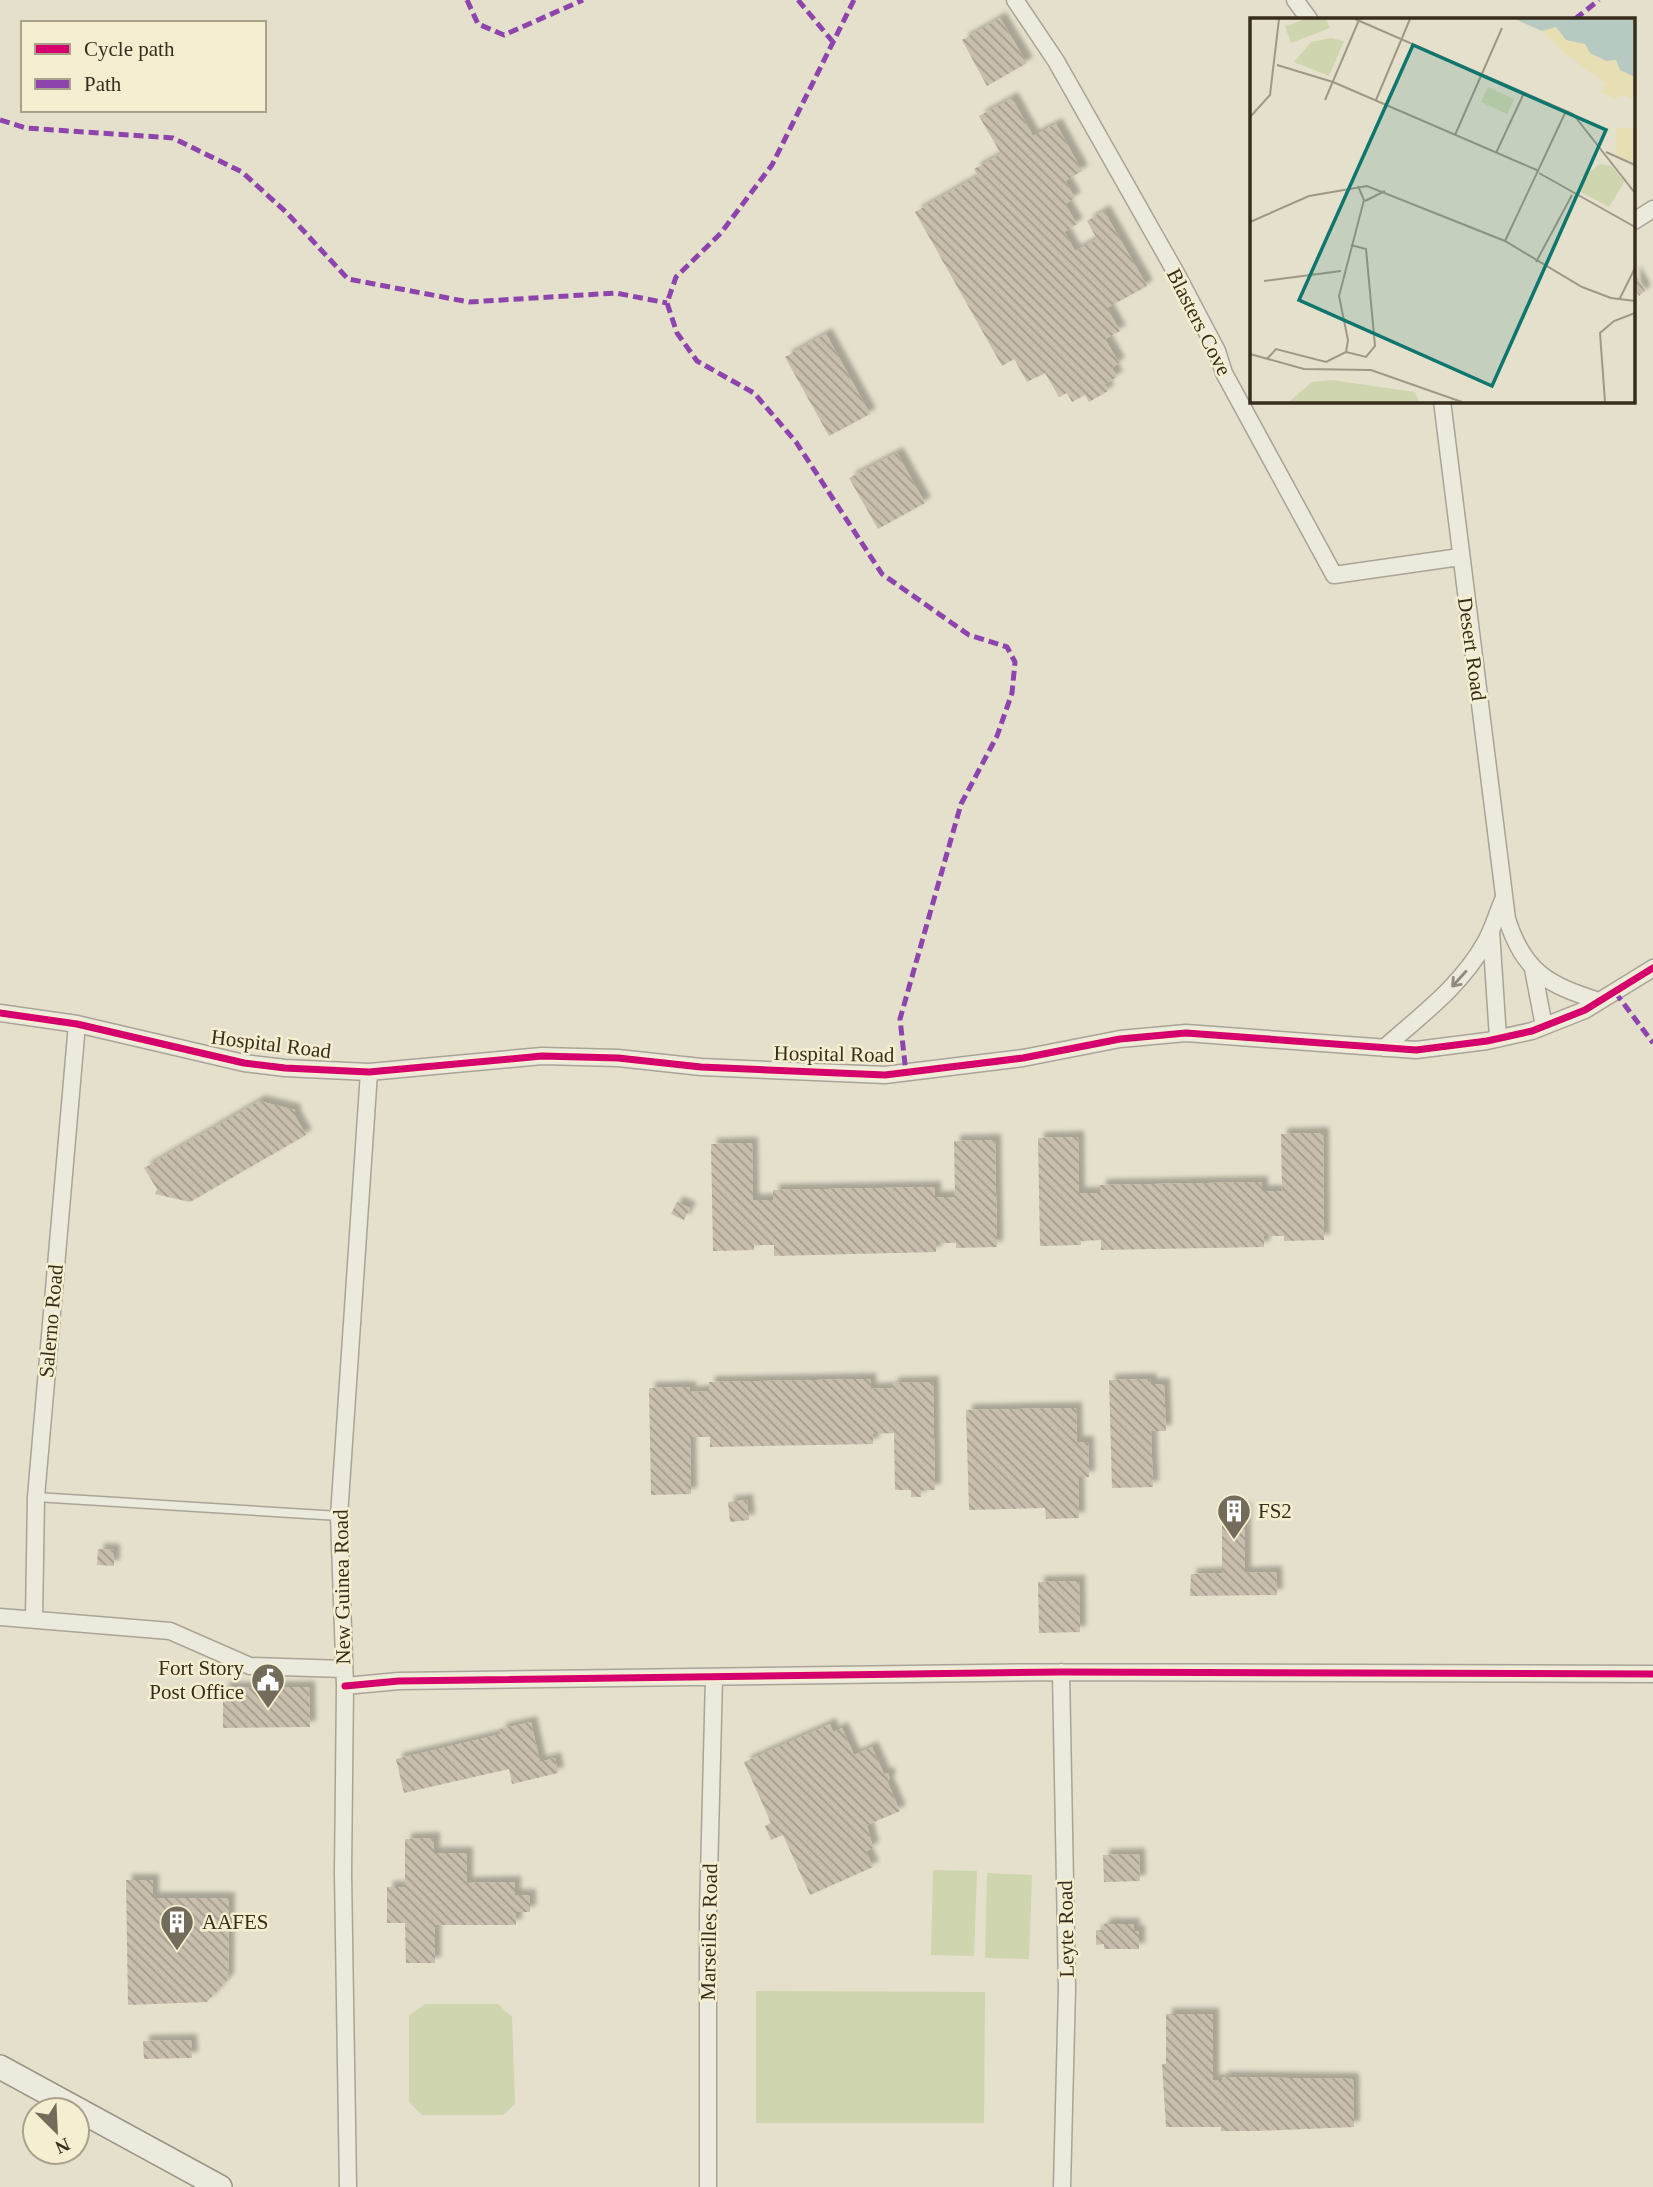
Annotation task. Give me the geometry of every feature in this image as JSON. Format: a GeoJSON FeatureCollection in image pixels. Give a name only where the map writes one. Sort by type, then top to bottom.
{"type":"FeatureCollection","features":[{"type":"Feature","properties":{"kind":"street","name":"Blasters Cove"},"geometry":{"type":"LineString","coordinates":[[1014,0],[1056,61],[1173,268],[1217,351],[1224,373],[1334,575],[1460,557]]}},
{"type":"Feature","properties":{"kind":"street"},"geometry":{"type":"LineString","coordinates":[[1295,0],[1307,18]]}},
{"type":"Feature","properties":{"kind":"street"},"geometry":{"type":"LineString","coordinates":[[1636,220],[1653,209]]}},
{"type":"Feature","properties":{"kind":"street","name":"Desert Road"},"geometry":{"type":"LineString","coordinates":[[1442,402],[1504,898],[1516,945],[1533,969],[1559,988],[1600,1001]]}},
{"type":"Feature","properties":{"kind":"street"},"geometry":{"type":"LineString","coordinates":[[1384,1048],[1435,1005],[1466,972],[1491,928],[1504,898]]}},
{"type":"Feature","properties":{"kind":"street"},"geometry":{"type":"LineString","coordinates":[[1491,928],[1499,1038]]}},
{"type":"Feature","properties":{"kind":"street","name":"Hospital Road"},"geometry":{"type":"LineString","coordinates":[[0,1013],[76,1024],[244,1063],[369,1072],[542,1056],[618,1058],[701,1067],[884,1076],[1023,1058],[1120,1039],[1186,1033],[1416,1050],[1499,1038],[1544,1026],[1600,1001],[1653,968]]}},
{"type":"Feature","properties":{"kind":"street","name":"Desert Road"},"geometry":{"type":"LineString","coordinates":[[1533,969],[1544,1026]]}},
{"type":"Feature","properties":{"kind":"street","name":"Salerno Road"},"geometry":{"type":"LineString","coordinates":[[34,1619],[36,1497],[76,1024]]}},
{"type":"Feature","properties":{"kind":"street","name":"New Guinea Road"},"geometry":{"type":"LineString","coordinates":[[348,2187],[343,1874],[345,1677],[339,1516],[369,1072]]}},
{"type":"Feature","properties":{"kind":"street"},"geometry":{"type":"LineString","coordinates":[[0,1618],[170,1631],[250,1666],[399,1681],[1060,1672],[1653,1674]]}},
{"type":"Feature","properties":{"kind":"street","name":"Leyte Road"},"geometry":{"type":"LineString","coordinates":[[1060,1672],[1067,1988],[1062,2187]]}},
{"type":"Feature","properties":{"kind":"street","name":"Marseilles Road"},"geometry":{"type":"LineString","coordinates":[[708,2187],[708,1928],[714,1677]]}},
{"type":"Feature","properties":{"kind":"street"},"geometry":{"type":"LineString","coordinates":[[0,2067],[220,2187]]}},
{"type":"Feature","properties":{"kind":"lane"},"geometry":{"type":"LineString","coordinates":[[36,1497],[339,1516]]}},
{"type":"Feature","properties":{"kind":"green space"},"geometry":{"type":"Polygon","coordinates":[[[933,1870],[977,1871],[974,1956],[931,1955],[933,1870]]]}},
{"type":"Feature","properties":{"kind":"green space"},"geometry":{"type":"Polygon","coordinates":[[[987,1873],[1032,1875],[1029,1959],[985,1958],[987,1873]]]}},
{"type":"Feature","properties":{"kind":"green space"},"geometry":{"type":"Polygon","coordinates":[[[756,1991],[985,1992],[984,2123],[756,2123],[756,1991]]]}},
{"type":"Feature","properties":{"kind":"green space"},"geometry":{"type":"Polygon","coordinates":[[[425,2004],[498,2004],[512,2017],[515,2104],[503,2115],[422,2115],[409,2102],[409,2016],[425,2004]]]}},
{"type":"Feature","properties":{"kind":"building"},"geometry":{"type":"Polygon","coordinates":[[[1000,18],[1027,63],[987,86],[962,40],[1000,18]]]}},
{"type":"Feature","properties":{"kind":"building"},"geometry":{"type":"Polygon","coordinates":[[[1012,98],[1033,136],[1056,124],[1082,171],[1065,181],[1075,198],[1065,204],[1077,224],[1064,232],[1075,251],[1097,239],[1087,221],[1104,211],[1147,286],[1107,308],[1120,331],[1105,339],[1119,363],[1112,368],[1117,377],[1105,384],[1108,391],[1089,402],[1085,395],[1072,402],[1067,393],[1059,397],[1045,373],[1027,382],[1014,359],[1002,366],[915,212],[978,176],[974,169],[1001,154],[979,116],[1012,98]]]}},
{"type":"Feature","properties":{"kind":"building"},"geometry":{"type":"Polygon","coordinates":[[[1636,275],[1645,291],[1639,296],[1636,291],[1636,275]]]}},
{"type":"Feature","properties":{"kind":"building"},"geometry":{"type":"Polygon","coordinates":[[[826,334],[870,414],[829,436],[785,357],[826,334]]]}},
{"type":"Feature","properties":{"kind":"building"},"geometry":{"type":"Polygon","coordinates":[[[897,453],[925,503],[878,529],[849,478],[897,453]]]}},
{"type":"Feature","properties":{"kind":"building"},"geometry":{"type":"Polygon","coordinates":[[[259,1101],[295,1110],[295,1116],[306,1135],[190,1202],[155,1194],[157,1189],[144,1168],[259,1101]]]}},
{"type":"Feature","properties":{"kind":"building"},"geometry":{"type":"Polygon","coordinates":[[[1323,1133],[1324,1240],[1284,1241],[1284,1236],[1264,1236],[1264,1247],[1101,1250],[1101,1240],[1081,1241],[1081,1245],[1040,1246],[1038,1138],[1078,1137],[1079,1193],[1100,1193],[1100,1185],[1262,1182],[1262,1191],[1282,1191],[1281,1134],[1323,1133]]]}},
{"type":"Feature","properties":{"kind":"building"},"geometry":{"type":"Polygon","coordinates":[[[995,1140],[997,1247],[956,1248],[956,1243],[936,1243],[936,1252],[774,1256],[774,1245],[754,1245],[754,1250],[713,1251],[711,1144],[752,1143],[753,1200],[773,1200],[773,1190],[935,1187],[935,1197],[955,1197],[954,1141],[995,1140]]]}},
{"type":"Feature","properties":{"kind":"building"},"geometry":{"type":"Polygon","coordinates":[[[677,1202],[690,1208],[684,1220],[671,1214],[677,1202]]]}},
{"type":"Feature","properties":{"kind":"building"},"geometry":{"type":"Polygon","coordinates":[[[870,1379],[871,1389],[892,1388],[892,1383],[933,1382],[935,1490],[921,1490],[921,1497],[911,1497],[911,1490],[895,1490],[894,1433],[873,1434],[873,1444],[710,1447],[710,1437],[690,1437],[691,1494],[651,1495],[649,1388],[690,1387],[690,1392],[709,1391],[709,1382],[870,1379]]]}},
{"type":"Feature","properties":{"kind":"building"},"geometry":{"type":"Polygon","coordinates":[[[1150,1379],[1151,1384],[1164,1384],[1166,1431],[1151,1431],[1153,1487],[1112,1488],[1109,1380],[1150,1379]]]}},
{"type":"Feature","properties":{"kind":"building"},"geometry":{"type":"Polygon","coordinates":[[[1076,1408],[1077,1442],[1088,1442],[1089,1477],[1078,1477],[1079,1518],[1046,1519],[1045,1508],[969,1510],[966,1410],[1076,1408]]]}},
{"type":"Feature","properties":{"kind":"building"},"geometry":{"type":"Polygon","coordinates":[[[747,1500],[749,1520],[730,1522],[728,1502],[747,1500]]]}},
{"type":"Feature","properties":{"kind":"building","name":"FS2"},"geometry":{"type":"Polygon","coordinates":[[[1245,1509],[1245,1573],[1276,1572],[1277,1595],[1190,1596],[1191,1574],[1222,1573],[1222,1510],[1245,1509]]]}},
{"type":"Feature","properties":{"kind":"building"},"geometry":{"type":"Polygon","coordinates":[[[98,1549],[114,1550],[114,1566],[97,1565],[98,1549]]]}},
{"type":"Feature","properties":{"kind":"building"},"geometry":{"type":"Polygon","coordinates":[[[1079,1581],[1080,1632],[1039,1633],[1038,1582],[1079,1581]]]}},
{"type":"Feature","properties":{"kind":"building"},"geometry":{"type":"Polygon","coordinates":[[[309,1687],[310,1727],[223,1728],[223,1688],[309,1687]]]}},
{"type":"Feature","properties":{"kind":"building"},"geometry":{"type":"Polygon","coordinates":[[[531,1722],[540,1762],[555,1758],[558,1773],[512,1784],[509,1769],[404,1793],[396,1759],[501,1734],[500,1729],[531,1722]]]}},
{"type":"Feature","properties":{"kind":"building"},"geometry":{"type":"Polygon","coordinates":[[[830,1724],[833,1732],[842,1728],[854,1755],[872,1747],[884,1774],[888,1773],[890,1779],[887,1781],[900,1811],[867,1825],[873,1848],[866,1851],[873,1867],[810,1895],[783,1835],[771,1840],[765,1826],[771,1823],[744,1762],[830,1724]]]}},
{"type":"Feature","properties":{"kind":"building"},"geometry":{"type":"Polygon","coordinates":[[[434,1838],[434,1853],[467,1853],[467,1883],[515,1882],[515,1895],[530,1895],[530,1912],[516,1912],[516,1925],[435,1925],[435,1963],[406,1963],[405,1923],[387,1923],[387,1887],[405,1887],[405,1839],[434,1838]]]}},
{"type":"Feature","properties":{"kind":"building"},"geometry":{"type":"Polygon","coordinates":[[[1139,1854],[1140,1881],[1104,1882],[1103,1855],[1139,1854]]]}},
{"type":"Feature","properties":{"kind":"building","name":"AAFES"},"geometry":{"type":"Polygon","coordinates":[[[126,1880],[153,1880],[153,1898],[229,1898],[228,1979],[207,2002],[128,2005],[126,1880]]]}},
{"type":"Feature","properties":{"kind":"building"},"geometry":{"type":"Polygon","coordinates":[[[1104,1924],[1134,1924],[1134,1931],[1139,1931],[1139,1949],[1104,1949],[1104,1944],[1096,1945],[1096,1930],[1103,1930],[1104,1924]]]}},
{"type":"Feature","properties":{"kind":"building"},"geometry":{"type":"Polygon","coordinates":[[[1166,2014],[1213,2014],[1213,2080],[1222,2080],[1222,2077],[1353,2079],[1354,2127],[1221,2131],[1221,2127],[1166,2127],[1162,2064],[1166,2064],[1166,2014]]]}},
{"type":"Feature","properties":{"kind":"building"},"geometry":{"type":"Polygon","coordinates":[[[191,2040],[192,2058],[144,2059],[143,2041],[191,2040]]]}},
{"type":"Feature","properties":{"kind":"marked path"},"geometry":{"type":"LineString","coordinates":[[467,0],[478,24],[504,35],[583,0]]}},
{"type":"Feature","properties":{"kind":"marked path"},"geometry":{"type":"LineString","coordinates":[[798,0],[833,42]]}},
{"type":"Feature","properties":{"kind":"marked path"},"geometry":{"type":"LineString","coordinates":[[854,0],[772,165],[721,233],[676,277],[667,303],[677,333],[697,361],[754,393],[796,442],[882,574],[969,635],[1007,647],[1015,662],[1012,693],[997,736],[961,804],[900,1019],[906,1073]]}},
{"type":"Feature","properties":{"kind":"marked path"},"geometry":{"type":"LineString","coordinates":[[1576,18],[1599,0]]}},
{"type":"Feature","properties":{"kind":"marked path"},"geometry":{"type":"LineString","coordinates":[[0,120],[26,128],[173,138],[242,172],[287,213],[348,279],[469,302],[616,293],[667,303]]}},
{"type":"Feature","properties":{"kind":"marked path"},"geometry":{"type":"LineString","coordinates":[[1615,992],[1653,1043]]}},
{"type":"Feature","properties":{"kind":"cycle path"},"geometry":{"type":"LineString","coordinates":[[0,1013],[77,1024],[244,1063],[285,1068],[369,1072],[542,1056],[618,1058],[701,1067],[885,1075],[1023,1058],[1120,1039],[1186,1033],[1416,1050],[1487,1041],[1532,1031],[1585,1010],[1653,968]]}},
{"type":"Feature","properties":{"kind":"cycle path"},"geometry":{"type":"LineString","coordinates":[[345,1686],[399,1681],[1061,1672],[1653,1674]]}},
{"type":"Feature","properties":{"kind":"place","name":"FS2"},"geometry":{"type":"Point","coordinates":[1234,1541]}},
{"type":"Feature","properties":{"kind":"place","name":"Fort Story Post Office"},"geometry":{"type":"Point","coordinates":[268,1710]}},
{"type":"Feature","properties":{"kind":"place","name":"AAFES"},"geometry":{"type":"Point","coordinates":[177,1952]}}]}
